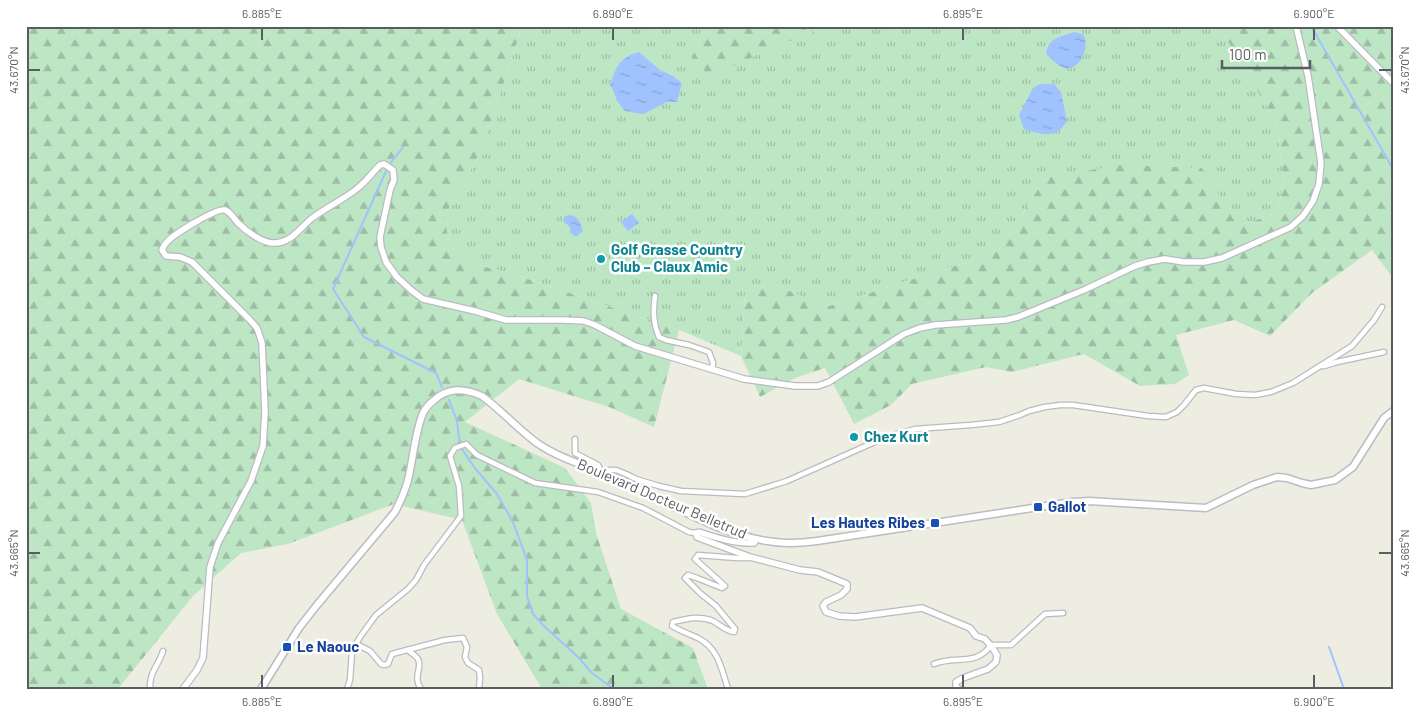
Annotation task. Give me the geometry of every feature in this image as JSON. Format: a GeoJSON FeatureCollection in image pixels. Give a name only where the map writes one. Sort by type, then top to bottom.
{"type":"FeatureCollection","features":[{"type":"Feature","properties":{"kind":"main road","name":"Boulevard Docteur Belletrud"},"geometry":{"type":"LineString","coordinates":[[261,689],[298,628],[395,512],[407,482],[419,426],[424,412],[431,403],[448,391],[462,389],[472,391],[482,396],[538,443],[568,459],[601,472],[724,529],[756,539],[788,543],[817,541],[1072,502],[1089,501],[1206,508],[1253,485],[1277,477],[1288,478],[1311,485],[1323,484],[1335,480],[1353,467],[1384,418],[1393,411]]}},
{"type":"Feature","properties":{"kind":"street"},"geometry":{"type":"LineString","coordinates":[[183,689],[204,658],[210,567],[218,543],[251,481],[261,452],[264,434],[262,343],[257,328],[192,262],[166,256],[162,250],[166,243],[176,235],[215,211],[228,210],[239,224],[261,239],[272,243],[283,242],[290,239],[310,219],[359,187],[380,165],[384,164],[392,170],[394,180],[380,237],[381,247],[386,262],[397,277],[423,299],[506,320],[584,321],[635,346],[744,379],[795,386],[822,385],[904,334],[920,328],[1006,320],[1018,317],[1084,290],[1135,266],[1157,259],[1184,262],[1213,260],[1291,227],[1303,216],[1313,201],[1319,184],[1321,163],[1308,76],[1296,26]]}},
{"type":"Feature","properties":{"kind":"street"},"geometry":{"type":"LineString","coordinates":[[1338,26],[1393,83]]}},
{"type":"Feature","properties":{"kind":"street"},"geometry":{"type":"LineString","coordinates":[[655,296],[653,313],[659,338],[709,352],[713,364],[712,370]]}},
{"type":"Feature","properties":{"kind":"street"},"geometry":{"type":"LineString","coordinates":[[575,439],[575,453],[598,465],[601,472],[616,470],[636,480],[681,491],[745,494],[787,481],[886,437],[915,429],[999,422],[1029,411],[1060,405],[1166,417],[1177,412],[1196,390],[1204,388],[1236,394],[1255,395],[1270,392],[1293,383],[1352,346],[1374,320],[1382,307]]}},
{"type":"Feature","properties":{"kind":"street"},"geometry":{"type":"LineString","coordinates":[[1320,365],[1324,366],[1384,352]]}},
{"type":"Feature","properties":{"kind":"street"},"geometry":{"type":"LineString","coordinates":[[347,689],[350,680],[352,651],[356,644],[376,615],[408,589],[416,580],[424,565],[461,516],[459,486],[450,456],[455,448],[466,444],[476,455],[535,483],[598,492],[643,508],[689,532],[699,532],[745,544],[754,543],[756,539]]}},
{"type":"Feature","properties":{"kind":"street"},"geometry":{"type":"LineString","coordinates":[[696,533],[696,537],[750,558],[800,570],[818,572],[847,584],[847,589],[841,595],[826,602],[823,606],[826,612],[839,616],[856,617],[922,608],[970,628],[976,636],[984,639],[991,645],[996,655],[996,662],[988,669],[956,682],[956,687],[959,689]]}},
{"type":"Feature","properties":{"kind":"street"},"geometry":{"type":"LineString","coordinates":[[728,689],[714,650],[698,638],[672,626],[672,622],[704,618],[734,632],[735,629],[716,606],[685,578],[688,575],[722,588],[725,586],[695,559],[698,555],[750,558]]}},
{"type":"Feature","properties":{"kind":"street"},"geometry":{"type":"LineString","coordinates":[[991,645],[1011,645],[1046,614],[1063,613]]}},
{"type":"Feature","properties":{"kind":"street"},"geometry":{"type":"LineString","coordinates":[[356,644],[370,651],[384,665],[388,664],[392,654],[445,640],[463,638],[467,647],[465,657],[468,663],[479,670],[479,689]]}},
{"type":"Feature","properties":{"kind":"street"},"geometry":{"type":"LineString","coordinates":[[934,664],[957,658],[974,659],[985,654],[991,645]]}},
{"type":"Feature","properties":{"kind":"street"},"geometry":{"type":"LineString","coordinates":[[408,650],[419,660],[420,665],[417,678],[421,689]]}},
{"type":"Feature","properties":{"kind":"street"},"geometry":{"type":"LineString","coordinates":[[150,689],[152,673],[163,651]]}},
{"type":"Feature","properties":{"kind":"green space"},"geometry":{"type":"Polygon","coordinates":[[[26,26],[522,26],[483,148],[444,217],[450,246],[470,263],[513,274],[679,330],[654,427],[609,407],[519,379],[465,422],[565,468],[591,503],[596,533],[621,609],[693,648],[708,689],[542,689],[497,614],[462,520],[394,504],[288,544],[241,553],[193,596],[118,689],[26,689],[26,26]]]}},
{"type":"Feature","properties":{"kind":"green space","name":"Golf Grasse Country Club – Claux Amic"},"geometry":{"type":"Polygon","coordinates":[[[522,26],[1219,26],[1276,122],[1284,181],[1277,213],[1238,226],[1045,178],[1000,249],[967,262],[826,307],[773,284],[745,293],[741,356],[679,330],[513,274],[470,263],[450,246],[444,217],[483,148],[522,26]]]}},
{"type":"Feature","properties":{"kind":"green space"},"geometry":{"type":"Polygon","coordinates":[[[709,26],[821,26],[825,36],[818,38],[811,29],[801,30],[796,41],[787,41],[784,45],[769,48],[745,61],[718,72],[706,72],[690,63],[709,26]]]}},
{"type":"Feature","properties":{"kind":"green space"},"geometry":{"type":"Polygon","coordinates":[[[1219,26],[1393,26],[1393,278],[1372,250],[1312,293],[1270,336],[1234,320],[1176,335],[1189,375],[1175,384],[1140,386],[1084,354],[1012,372],[986,367],[912,384],[891,405],[854,424],[825,368],[795,378],[760,397],[741,356],[745,293],[773,284],[826,307],[967,262],[1000,249],[1045,178],[1120,165],[1202,168],[1238,226],[1277,213],[1284,181],[1276,122],[1219,26]]]}},
{"type":"Feature","properties":{"kind":"water"},"geometry":{"type":"Polygon","coordinates":[[[1074,32],[1082,34],[1085,38],[1086,43],[1083,56],[1075,66],[1069,68],[1062,67],[1046,54],[1047,49],[1052,41],[1074,32]]]}},
{"type":"Feature","properties":{"kind":"water"},"geometry":{"type":"Polygon","coordinates":[[[639,52],[660,70],[682,83],[677,102],[667,102],[643,114],[625,111],[617,101],[610,85],[614,73],[623,60],[639,52]]]}},
{"type":"Feature","properties":{"kind":"water"},"geometry":{"type":"Polygon","coordinates":[[[1040,84],[1054,84],[1061,92],[1067,121],[1063,127],[1053,133],[1043,134],[1024,129],[1019,115],[1033,88],[1040,84]]]}},
{"type":"Feature","properties":{"kind":"water"},"geometry":{"type":"Polygon","coordinates":[[[632,214],[639,223],[628,231],[621,222],[632,214]]]}},
{"type":"Feature","properties":{"kind":"water"},"geometry":{"type":"Polygon","coordinates":[[[569,215],[577,218],[581,225],[583,231],[577,236],[572,234],[570,227],[563,221],[565,216],[569,215]]]}},
{"type":"Feature","properties":{"kind":"waterway"},"geometry":{"type":"LineString","coordinates":[[1311,26],[1393,169]]}},
{"type":"Feature","properties":{"kind":"waterway"},"geometry":{"type":"LineString","coordinates":[[389,165],[403,147]]}},
{"type":"Feature","properties":{"kind":"waterway"},"geometry":{"type":"LineString","coordinates":[[387,169],[333,289],[364,337],[436,373],[442,387]]}},
{"type":"Feature","properties":{"kind":"waterway"},"geometry":{"type":"LineString","coordinates":[[449,400],[457,421],[460,446],[474,467],[497,494],[513,522],[527,560],[527,596],[533,614],[593,674],[614,689]]}},
{"type":"Feature","properties":{"kind":"waterway"},"geometry":{"type":"LineString","coordinates":[[1329,647],[1344,689]]}},
{"type":"Feature","properties":{"kind":"place","name":"Golf Grasse Country Club – Claux Amic"},"geometry":{"type":"Point","coordinates":[601,259]}},
{"type":"Feature","properties":{"kind":"place","name":"Chez Kurt"},"geometry":{"type":"Point","coordinates":[854,437]}},
{"type":"Feature","properties":{"kind":"place","name":"Gallot"},"geometry":{"type":"Point","coordinates":[1038,507]}},
{"type":"Feature","properties":{"kind":"place","name":"Les Hautes Ribes"},"geometry":{"type":"Point","coordinates":[935,523]}},
{"type":"Feature","properties":{"kind":"place","name":"Le Naouc"},"geometry":{"type":"Point","coordinates":[287,647]}}]}
